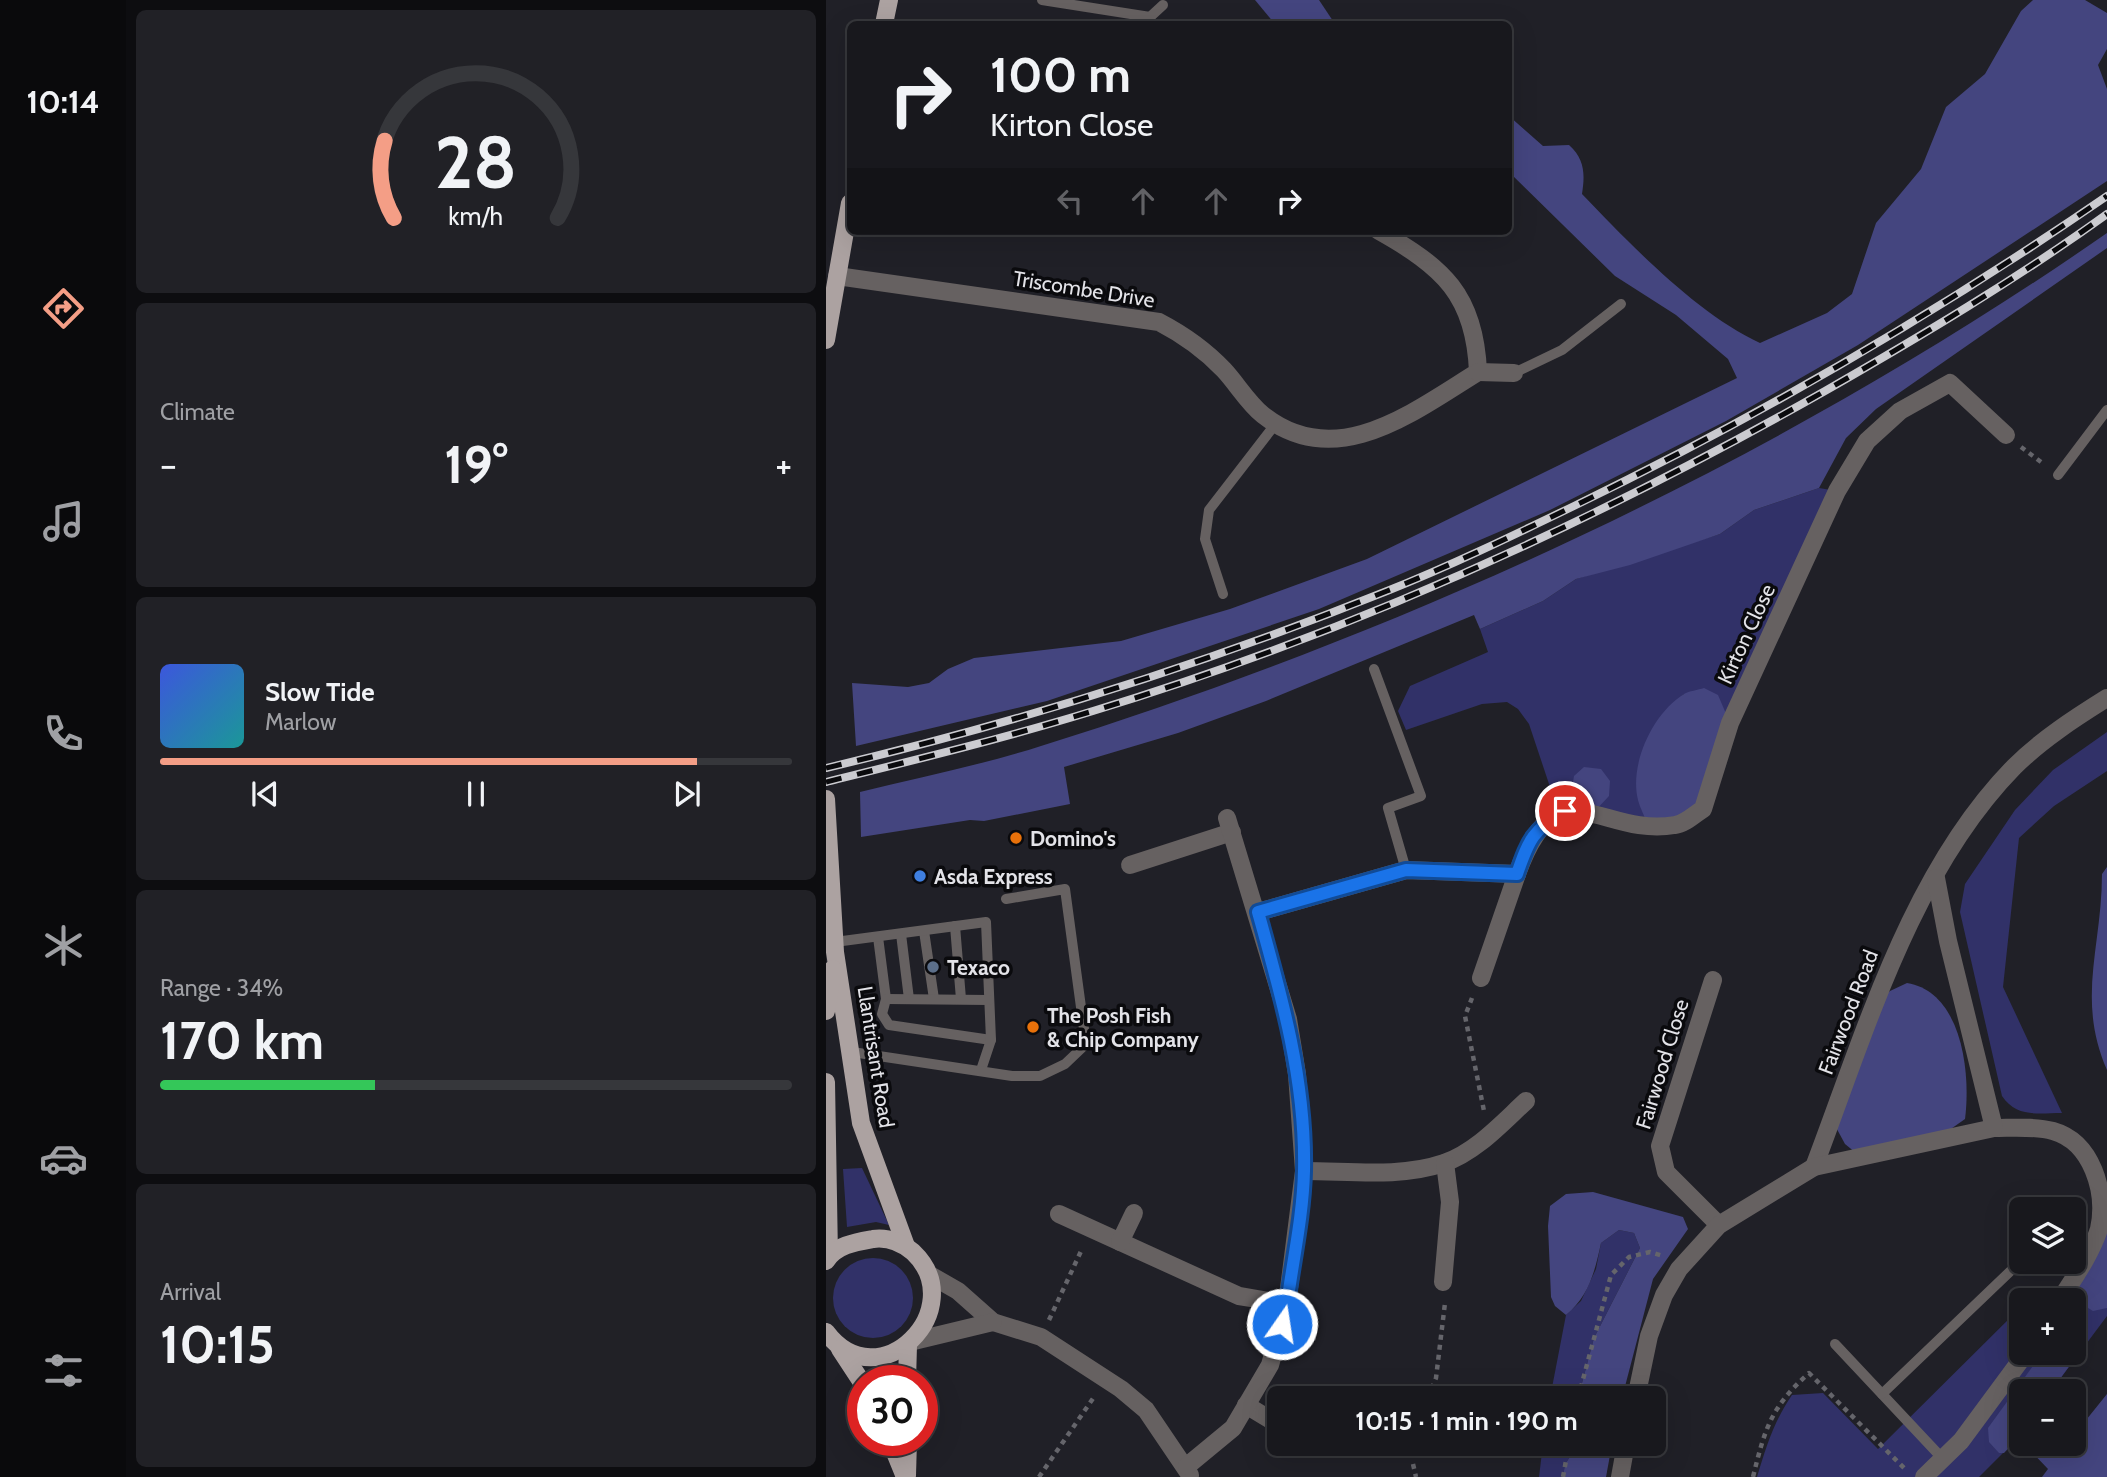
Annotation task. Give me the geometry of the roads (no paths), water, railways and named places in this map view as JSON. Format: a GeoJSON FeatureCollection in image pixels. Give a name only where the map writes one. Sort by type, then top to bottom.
{"type":"FeatureCollection","features":[{"type":"Feature","properties":{"kind":"main road"},"geometry":{"type":"LineString","coordinates":[[884,21],[888,0]]}},
{"type":"Feature","properties":{"kind":"main road"},"geometry":{"type":"LineString","coordinates":[[826,340],[847,220]]}},
{"type":"Feature","properties":{"kind":"main road","name":"Llantrisant Road"},"geometry":{"type":"LineString","coordinates":[[826,799],[835,947],[861,1123],[906,1246],[930,1275]]}},
{"type":"Feature","properties":{"kind":"main road","name":"Llantrisant Road"},"geometry":{"type":"LineString","coordinates":[[826,1011],[835,947]]}},
{"type":"Feature","properties":{"kind":"main road"},"geometry":{"type":"LineString","coordinates":[[826,1082],[827,1258]]}},
{"type":"Feature","properties":{"kind":"main road"},"geometry":{"type":"LineString","coordinates":[[827,1258],[842,1247],[879,1238],[906,1246]]}},
{"type":"Feature","properties":{"kind":"main road"},"geometry":{"type":"LineString","coordinates":[[909,1365],[911,1343],[930,1310],[930,1275]]}},
{"type":"Feature","properties":{"kind":"main road"},"geometry":{"type":"LineString","coordinates":[[831,1338],[852,1354],[874,1357],[895,1353],[911,1343]]}},
{"type":"Feature","properties":{"kind":"main road"},"geometry":{"type":"LineString","coordinates":[[831,1338],[850,1365]]}},
{"type":"Feature","properties":{"kind":"main road"},"geometry":{"type":"LineString","coordinates":[[897,1456],[906,1477]]}},
{"type":"Feature","properties":{"kind":"main road"},"geometry":{"type":"LineString","coordinates":[[906,1477],[907,1456]]}},
{"type":"Feature","properties":{"kind":"street"},"geometry":{"type":"LineString","coordinates":[[1384,235],[1441,274],[1464,303],[1476,337],[1478,372],[1514,373]]}},
{"type":"Feature","properties":{"kind":"street","name":"Triscombe Drive"},"geometry":{"type":"LineString","coordinates":[[837,276],[1160,323],[1188,338],[1222,368],[1263,415],[1325,441],[1352,439],[1391,422],[1478,372]]}},
{"type":"Feature","properties":{"kind":"street","name":"Kirton Close"},"geometry":{"type":"LineString","coordinates":[[1481,978],[1526,849],[1540,826],[1565,811],[1594,812],[1643,825],[1677,825],[1703,809],[1730,723],[1837,492],[1867,441],[1900,411],[1950,383],[2007,435]]}},
{"type":"Feature","properties":{"kind":"street","name":"Fairwood Road"},"geometry":{"type":"LineString","coordinates":[[1814,1167],[1905,928],[1976,809],[2015,766],[2067,723],[2107,698]]}},
{"type":"Feature","properties":{"kind":"street"},"geometry":{"type":"LineString","coordinates":[[930,1275],[958,1291],[993,1322],[1041,1337],[1107,1378],[1146,1410],[1189,1472],[1233,1428],[1270,1365],[1287,1304],[1304,1171],[1297,1074],[1288,1019],[1258,912],[1229,825],[1130,864]]}},
{"type":"Feature","properties":{"kind":"street"},"geometry":{"type":"LineString","coordinates":[[1258,912],[1406,870],[1517,874]]}},
{"type":"Feature","properties":{"kind":"street"},"geometry":{"type":"LineString","coordinates":[[1936,878],[1948,941],[1994,1128]]}},
{"type":"Feature","properties":{"kind":"street","name":"Fairwood Close"},"geometry":{"type":"LineString","coordinates":[[1713,980],[1660,1146],[1666,1172],[1719,1225]]}},
{"type":"Feature","properties":{"kind":"street"},"geometry":{"type":"LineString","coordinates":[[1304,1171],[1387,1172],[1446,1163],[1489,1134],[1526,1101]]}},
{"type":"Feature","properties":{"kind":"street"},"geometry":{"type":"LineString","coordinates":[[1639,1386],[1649,1336],[1664,1295],[1679,1269],[1719,1225],[1814,1167],[1994,1128],[2053,1131],[2081,1145],[2096,1170],[2103,1202],[2099,1228],[2066,1288]]}},
{"type":"Feature","properties":{"kind":"street"},"geometry":{"type":"LineString","coordinates":[[1443,1282],[1450,1202],[1446,1163]]}},
{"type":"Feature","properties":{"kind":"street"},"geometry":{"type":"LineString","coordinates":[[1119,1241],[1134,1213]]}},
{"type":"Feature","properties":{"kind":"street"},"geometry":{"type":"LineString","coordinates":[[1059,1214],[1239,1296],[1287,1304]]}},
{"type":"Feature","properties":{"kind":"street"},"geometry":{"type":"LineString","coordinates":[[911,1343],[993,1322]]}},
{"type":"Feature","properties":{"kind":"street"},"geometry":{"type":"LineString","coordinates":[[1924,1477],[1961,1441],[2017,1365]]}},
{"type":"Feature","properties":{"kind":"street"},"geometry":{"type":"LineString","coordinates":[[1246,1405],[1267,1417]]}},
{"type":"Feature","properties":{"kind":"street"},"geometry":{"type":"LineString","coordinates":[[1620,1477],[1624,1456]]}},
{"type":"Feature","properties":{"kind":"lane"},"geometry":{"type":"LineString","coordinates":[[1042,0],[1139,17],[1150,17],[1163,5]]}},
{"type":"Feature","properties":{"kind":"lane"},"geometry":{"type":"LineString","coordinates":[[1514,373],[1562,350],[1621,304]]}},
{"type":"Feature","properties":{"kind":"lane"},"geometry":{"type":"LineString","coordinates":[[2058,475],[2107,410]]}},
{"type":"Feature","properties":{"kind":"lane"},"geometry":{"type":"LineString","coordinates":[[1223,594],[1205,539],[1209,510],[1277,422]]}},
{"type":"Feature","properties":{"kind":"lane"},"geometry":{"type":"LineString","coordinates":[[1374,669],[1421,796],[1388,808],[1406,870]]}},
{"type":"Feature","properties":{"kind":"lane"},"geometry":{"type":"LineString","coordinates":[[852,1052],[1012,1076],[1040,1076],[1065,1064],[1086,1044],[1065,889],[1006,899]]}},
{"type":"Feature","properties":{"kind":"lane"},"geometry":{"type":"LineString","coordinates":[[835,947],[878,937],[986,922],[991,1040],[981,1070]]}},
{"type":"Feature","properties":{"kind":"lane"},"geometry":{"type":"LineString","coordinates":[[955,926],[961,999]]}},
{"type":"Feature","properties":{"kind":"lane"},"geometry":{"type":"LineString","coordinates":[[924,931],[934,999]]}},
{"type":"Feature","properties":{"kind":"lane"},"geometry":{"type":"LineString","coordinates":[[901,934],[908,999]]}},
{"type":"Feature","properties":{"kind":"lane"},"geometry":{"type":"LineString","coordinates":[[878,937],[886,999],[882,1014],[889,1025],[991,1040]]}},
{"type":"Feature","properties":{"kind":"lane"},"geometry":{"type":"LineString","coordinates":[[886,999],[989,999]]}},
{"type":"Feature","properties":{"kind":"lane"},"geometry":{"type":"LineString","coordinates":[[1882,1394],[2009,1272]]}},
{"type":"Feature","properties":{"kind":"lane"},"geometry":{"type":"LineString","coordinates":[[1835,1344],[1942,1458]]}},
{"type":"Feature","properties":{"kind":"railway"},"geometry":{"type":"LineString","coordinates":[[826,768],[969,732],[1110,690],[1318,618],[1458,561],[1643,472],[1780,399],[1913,322],[2107,196]]}},
{"type":"Feature","properties":{"kind":"railway"},"geometry":{"type":"LineString","coordinates":[[826,782],[1027,730],[1188,681],[1282,647],[1468,571],[1649,485],[1825,391],[1968,306],[2107,214]]}},
{"type":"Feature","properties":{"kind":"place","name":"Domino's"},"geometry":{"type":"Point","coordinates":[1016,838]}},
{"type":"Feature","properties":{"kind":"place","name":"Asda Express"},"geometry":{"type":"Point","coordinates":[920,876]}},
{"type":"Feature","properties":{"kind":"place","name":"Texaco"},"geometry":{"type":"Point","coordinates":[933,967]}},
{"type":"Feature","properties":{"kind":"place","name":"The Posh Fish & Chip Company"},"geometry":{"type":"Point","coordinates":[1033,1027]}}]}
